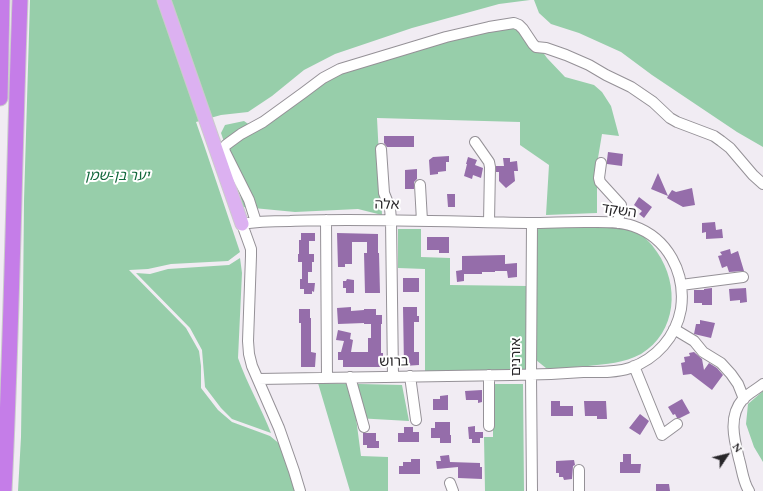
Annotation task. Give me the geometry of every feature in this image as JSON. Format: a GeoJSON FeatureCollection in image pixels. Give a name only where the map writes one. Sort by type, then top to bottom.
{"type":"FeatureCollection","features":[{"type":"Feature","properties":{"kind":"highway"},"geometry":{"type":"LineString","coordinates":[[0,98],[2,0]]}},
{"type":"Feature","properties":{"kind":"highway"},"geometry":{"type":"LineString","coordinates":[[4,491],[15,206],[16,110],[20,0]]}},
{"type":"Feature","properties":{"kind":"main road"},"geometry":{"type":"LineString","coordinates":[[164,0],[242,224]]}},
{"type":"Feature","properties":{"kind":"street"},"geometry":{"type":"LineString","coordinates":[[256,222],[249,200],[225,152],[224,148],[226,145],[241,134],[263,122],[323,78],[340,69],[446,37],[514,23],[523,29],[536,47],[546,48],[566,54],[589,65],[606,76],[631,87],[653,102],[670,118],[714,136],[730,148],[753,175],[763,184]]}},
{"type":"Feature","properties":{"kind":"street"},"geometry":{"type":"LineString","coordinates":[[475,142],[489,162],[490,167],[489,222]]}},
{"type":"Feature","properties":{"kind":"street"},"geometry":{"type":"LineString","coordinates":[[381,150],[384,193],[390,208],[391,220],[393,377]]}},
{"type":"Feature","properties":{"kind":"street"},"geometry":{"type":"LineString","coordinates":[[601,163],[599,178],[600,182],[621,205],[618,223]]}},
{"type":"Feature","properties":{"kind":"street"},"geometry":{"type":"LineString","coordinates":[[420,185],[422,221]]}},
{"type":"Feature","properties":{"kind":"street","name":"אלה"},"geometry":{"type":"LineString","coordinates":[[242,224],[256,222],[326,220],[532,223]]}},
{"type":"Feature","properties":{"kind":"street"},"geometry":{"type":"LineString","coordinates":[[326,220],[327,378]]}},
{"type":"Feature","properties":{"kind":"street","name":"השקד"},"geometry":{"type":"LineString","coordinates":[[531,375],[614,371],[634,366],[653,356],[668,340],[680,312],[682,296],[679,274],[675,263],[668,252],[650,234],[632,226],[609,221],[532,223]]}},
{"type":"Feature","properties":{"kind":"street","name":"אורנים"},"geometry":{"type":"LineString","coordinates":[[532,223],[532,491]]}},
{"type":"Feature","properties":{"kind":"street"},"geometry":{"type":"LineString","coordinates":[[242,224],[251,249],[248,341],[249,354],[252,366],[281,434],[300,491]]}},
{"type":"Feature","properties":{"kind":"street"},"geometry":{"type":"LineString","coordinates":[[681,285],[743,277]]}},
{"type":"Feature","properties":{"kind":"street"},"geometry":{"type":"LineString","coordinates":[[674,329],[694,341],[703,352],[721,363],[738,384],[744,399]]}},
{"type":"Feature","properties":{"kind":"street"},"geometry":{"type":"LineString","coordinates":[[634,366],[662,435],[677,424]]}},
{"type":"Feature","properties":{"kind":"street"},"geometry":{"type":"LineString","coordinates":[[489,375],[489,426]]}},
{"type":"Feature","properties":{"kind":"street","name":"ברוש"},"geometry":{"type":"LineString","coordinates":[[258,379],[531,375]]}},
{"type":"Feature","properties":{"kind":"street"},"geometry":{"type":"LineString","coordinates":[[410,376],[416,420]]}},
{"type":"Feature","properties":{"kind":"street"},"geometry":{"type":"LineString","coordinates":[[350,377],[364,427]]}},
{"type":"Feature","properties":{"kind":"street"},"geometry":{"type":"LineString","coordinates":[[749,491],[745,483],[735,442],[733,421],[736,412],[744,399],[763,384]]}},
{"type":"Feature","properties":{"kind":"street"},"geometry":{"type":"LineString","coordinates":[[579,470],[579,491]]}},
{"type":"Feature","properties":{"kind":"green space","name":"יער בן-שמן"},"geometry":{"type":"Polygon","coordinates":[[[30,0],[530,0],[499,4],[412,28],[335,54],[304,70],[272,96],[248,112],[221,115],[196,122],[240,252],[228,261],[171,264],[148,269],[129,270],[186,328],[199,351],[201,388],[218,410],[232,422],[270,436],[281,445],[296,491],[18,491],[21,437],[24,201],[30,0]]]}},
{"type":"Feature","properties":{"kind":"green space"},"geometry":{"type":"Polygon","coordinates":[[[534,0],[763,0],[763,147],[737,132],[652,75],[621,52],[579,33],[551,24],[539,13],[534,0]]]}},
{"type":"Feature","properties":{"kind":"green space"},"geometry":{"type":"Polygon","coordinates":[[[514,25],[525,27],[547,58],[565,77],[594,85],[602,92],[611,106],[619,136],[602,134],[597,164],[597,213],[546,215],[549,165],[520,145],[520,122],[377,118],[382,215],[358,209],[295,212],[243,207],[230,159],[221,133],[225,125],[244,121],[254,128],[339,74],[436,42],[514,25]]]}},
{"type":"Feature","properties":{"kind":"green space"},"geometry":{"type":"Polygon","coordinates":[[[541,227],[622,228],[636,232],[649,242],[657,252],[664,265],[672,293],[668,321],[662,333],[653,345],[635,357],[608,364],[551,369],[546,368],[536,360],[536,235],[537,230],[541,227]]]}},
{"type":"Feature","properties":{"kind":"green space"},"geometry":{"type":"Polygon","coordinates":[[[398,229],[421,229],[421,257],[450,258],[450,285],[527,286],[526,372],[425,371],[425,269],[398,268],[398,229]]]}},
{"type":"Feature","properties":{"kind":"green space"},"geometry":{"type":"Polygon","coordinates":[[[240,258],[242,273],[238,358],[271,433],[232,419],[221,408],[205,387],[202,350],[190,328],[136,273],[150,274],[168,269],[229,265],[240,258]]]}},
{"type":"Feature","properties":{"kind":"green space"},"geometry":{"type":"Polygon","coordinates":[[[318,383],[402,385],[409,421],[356,418],[361,456],[388,457],[388,491],[350,491],[318,383]]]}},
{"type":"Feature","properties":{"kind":"green space"},"geometry":{"type":"Polygon","coordinates":[[[493,384],[523,384],[524,491],[485,491],[484,437],[493,437],[493,384]]]}},
{"type":"Feature","properties":{"kind":"green space"},"geometry":{"type":"Polygon","coordinates":[[[763,391],[763,462],[754,447],[746,424],[748,404],[763,391]]]}},
{"type":"Feature","properties":{"kind":"building"},"geometry":{"type":"Polygon","coordinates":[[[384,136],[414,136],[414,147],[387,147],[384,143],[384,136]]]}},
{"type":"Feature","properties":{"kind":"building"},"geometry":{"type":"Polygon","coordinates":[[[608,152],[623,154],[622,166],[607,164],[608,152]]]}},
{"type":"Feature","properties":{"kind":"building"},"geometry":{"type":"Polygon","coordinates":[[[449,156],[449,162],[446,162],[446,171],[430,175],[429,160],[433,157],[449,156]]]}},
{"type":"Feature","properties":{"kind":"building"},"geometry":{"type":"Polygon","coordinates":[[[468,157],[477,160],[475,165],[483,168],[481,178],[473,175],[472,179],[464,176],[468,157]]]}},
{"type":"Feature","properties":{"kind":"building"},"geometry":{"type":"Polygon","coordinates":[[[503,158],[510,158],[510,162],[517,161],[518,171],[514,171],[515,181],[506,188],[499,181],[499,172],[496,172],[496,166],[504,166],[503,158]]]}},
{"type":"Feature","properties":{"kind":"building"},"geometry":{"type":"Polygon","coordinates":[[[417,169],[417,179],[414,182],[414,189],[405,189],[405,170],[417,169]]]}},
{"type":"Feature","properties":{"kind":"building"},"geometry":{"type":"Polygon","coordinates":[[[658,173],[668,196],[651,189],[658,173]]]}},
{"type":"Feature","properties":{"kind":"building"},"geometry":{"type":"Polygon","coordinates":[[[692,188],[695,205],[683,207],[667,198],[672,190],[676,192],[692,188]]]}},
{"type":"Feature","properties":{"kind":"building"},"geometry":{"type":"Polygon","coordinates":[[[447,194],[455,194],[455,207],[448,207],[447,194]]]}},
{"type":"Feature","properties":{"kind":"building"},"geometry":{"type":"Polygon","coordinates":[[[639,197],[652,207],[644,218],[639,214],[642,211],[634,205],[639,197]]]}},
{"type":"Feature","properties":{"kind":"building"},"geometry":{"type":"Polygon","coordinates":[[[715,222],[716,230],[722,229],[723,238],[706,239],[706,232],[702,233],[702,223],[715,222]]]}},
{"type":"Feature","properties":{"kind":"building"},"geometry":{"type":"Polygon","coordinates":[[[301,233],[315,233],[315,241],[309,241],[309,254],[314,254],[312,272],[308,272],[308,283],[315,283],[314,292],[312,291],[312,294],[304,294],[304,289],[300,289],[300,279],[302,279],[302,262],[298,262],[298,254],[301,233]]]}},
{"type":"Feature","properties":{"kind":"building"},"geometry":{"type":"Polygon","coordinates":[[[337,233],[378,234],[380,293],[365,293],[364,253],[367,253],[367,242],[352,242],[352,264],[345,264],[345,267],[338,267],[337,233]]]}},
{"type":"Feature","properties":{"kind":"building"},"geometry":{"type":"Polygon","coordinates":[[[427,237],[449,237],[449,253],[439,253],[439,250],[427,250],[427,237]]]}},
{"type":"Feature","properties":{"kind":"building"},"geometry":{"type":"Polygon","coordinates":[[[730,249],[731,254],[738,251],[744,271],[729,272],[727,266],[722,268],[718,256],[722,255],[720,252],[730,249]]]}},
{"type":"Feature","properties":{"kind":"building"},"geometry":{"type":"Polygon","coordinates":[[[505,255],[505,264],[517,263],[517,277],[508,278],[507,271],[482,272],[482,274],[464,274],[464,281],[457,282],[456,271],[462,270],[462,256],[505,255]]]}},
{"type":"Feature","properties":{"kind":"building"},"geometry":{"type":"Polygon","coordinates":[[[403,278],[419,278],[419,292],[403,292],[403,278]]]}},
{"type":"Feature","properties":{"kind":"building"},"geometry":{"type":"Polygon","coordinates":[[[347,279],[354,280],[354,293],[346,293],[346,288],[343,288],[343,281],[346,281],[347,279]]]}},
{"type":"Feature","properties":{"kind":"building"},"geometry":{"type":"Polygon","coordinates":[[[712,288],[712,305],[694,303],[694,290],[712,288]]]}},
{"type":"Feature","properties":{"kind":"building"},"geometry":{"type":"Polygon","coordinates":[[[746,288],[747,302],[740,303],[740,300],[730,301],[729,289],[746,288]]]}},
{"type":"Feature","properties":{"kind":"building"},"geometry":{"type":"Polygon","coordinates":[[[351,307],[351,311],[376,309],[376,315],[382,315],[381,353],[383,353],[383,359],[381,359],[381,367],[343,367],[343,360],[338,360],[338,352],[341,352],[344,341],[336,340],[338,330],[351,333],[350,339],[353,340],[351,352],[368,352],[368,338],[371,338],[371,324],[338,324],[337,308],[351,307]]]}},
{"type":"Feature","properties":{"kind":"building"},"geometry":{"type":"Polygon","coordinates":[[[403,307],[417,307],[419,322],[414,322],[414,352],[419,352],[419,365],[404,366],[403,307]]]}},
{"type":"Feature","properties":{"kind":"building"},"geometry":{"type":"Polygon","coordinates":[[[299,309],[310,309],[311,352],[316,353],[315,367],[301,367],[301,323],[299,323],[299,309]]]}},
{"type":"Feature","properties":{"kind":"building"},"geometry":{"type":"Polygon","coordinates":[[[700,320],[715,323],[711,338],[694,334],[696,324],[700,324],[700,320]]]}},
{"type":"Feature","properties":{"kind":"building"},"geometry":{"type":"Polygon","coordinates":[[[694,352],[702,359],[704,370],[709,363],[717,368],[723,375],[712,390],[691,374],[683,375],[681,363],[685,362],[684,357],[690,356],[689,353],[694,352]]]}},
{"type":"Feature","properties":{"kind":"building"},"geometry":{"type":"Polygon","coordinates":[[[482,390],[482,402],[478,403],[478,400],[466,400],[465,391],[482,390]]]}},
{"type":"Feature","properties":{"kind":"building"},"geometry":{"type":"Polygon","coordinates":[[[448,395],[448,410],[433,410],[433,399],[440,399],[440,396],[448,395]]]}},
{"type":"Feature","properties":{"kind":"building"},"geometry":{"type":"Polygon","coordinates":[[[682,399],[690,413],[677,418],[668,407],[682,399]]]}},
{"type":"Feature","properties":{"kind":"building"},"geometry":{"type":"Polygon","coordinates":[[[551,401],[560,401],[560,406],[573,406],[573,416],[551,416],[551,401]]]}},
{"type":"Feature","properties":{"kind":"building"},"geometry":{"type":"Polygon","coordinates":[[[584,401],[606,401],[607,419],[597,419],[597,416],[585,416],[584,401]]]}},
{"type":"Feature","properties":{"kind":"building"},"geometry":{"type":"Polygon","coordinates":[[[640,414],[649,421],[640,435],[629,428],[640,414]]]}},
{"type":"Feature","properties":{"kind":"building"},"geometry":{"type":"Polygon","coordinates":[[[435,422],[450,422],[451,443],[440,443],[440,438],[431,438],[431,428],[435,428],[435,422]]]}},
{"type":"Feature","properties":{"kind":"building"},"geometry":{"type":"Polygon","coordinates":[[[475,426],[475,432],[483,432],[483,438],[480,438],[480,443],[472,443],[472,439],[469,439],[468,427],[475,426]]]}},
{"type":"Feature","properties":{"kind":"building"},"geometry":{"type":"Polygon","coordinates":[[[404,427],[413,427],[413,432],[419,432],[419,442],[398,442],[398,433],[404,433],[404,427]]]}},
{"type":"Feature","properties":{"kind":"building"},"geometry":{"type":"Polygon","coordinates":[[[363,433],[376,433],[376,441],[379,441],[379,448],[367,448],[367,445],[363,445],[363,433]]]}},
{"type":"Feature","properties":{"kind":"building"},"geometry":{"type":"Polygon","coordinates":[[[623,454],[631,454],[631,464],[641,464],[640,473],[620,473],[620,462],[623,462],[623,454]]]}},
{"type":"Feature","properties":{"kind":"building"},"geometry":{"type":"Polygon","coordinates":[[[449,455],[450,462],[480,463],[480,467],[482,467],[482,479],[458,478],[458,467],[437,469],[436,461],[441,461],[440,456],[449,455]]]}},
{"type":"Feature","properties":{"kind":"building"},"geometry":{"type":"Polygon","coordinates":[[[411,459],[420,459],[420,474],[399,474],[399,466],[403,466],[403,462],[411,462],[411,459]]]}},
{"type":"Feature","properties":{"kind":"building"},"geometry":{"type":"Polygon","coordinates":[[[574,460],[575,465],[573,466],[572,479],[564,480],[563,477],[559,477],[559,473],[556,473],[556,461],[574,460]]]}},
{"type":"Feature","properties":{"kind":"building"},"geometry":{"type":"Polygon","coordinates":[[[656,484],[669,484],[670,491],[656,491],[656,484]]]}}]}
